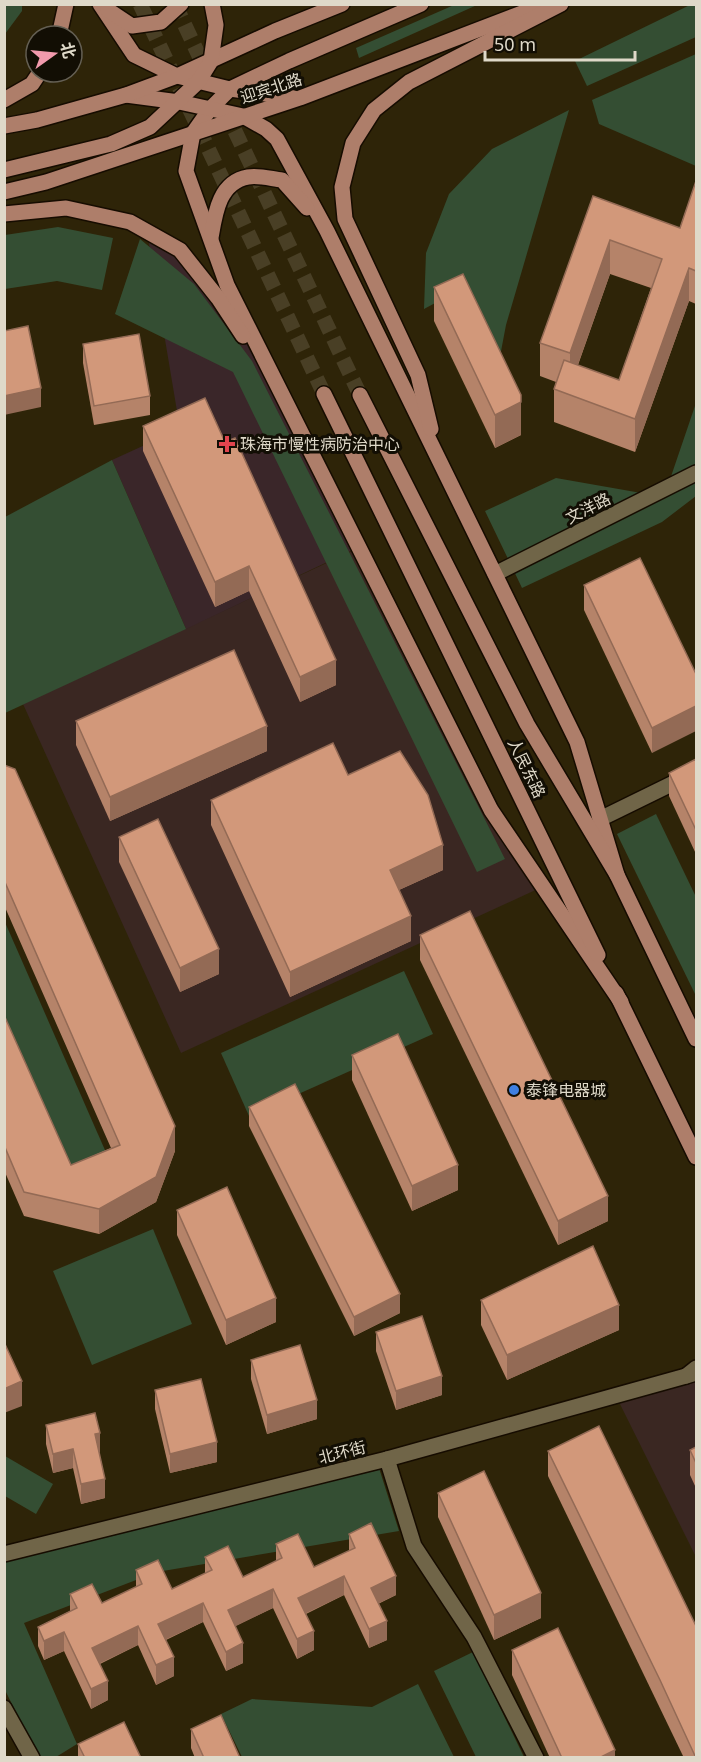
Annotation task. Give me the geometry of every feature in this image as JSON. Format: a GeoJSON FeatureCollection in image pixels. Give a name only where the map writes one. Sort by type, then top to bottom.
{"type":"FeatureCollection","features":[{"type":"Feature","properties":{"kind":"main road"},"geometry":{"type":"LineString","coordinates":[[62,24],[66,4]]}},
{"type":"Feature","properties":{"kind":"main road"},"geometry":{"type":"LineString","coordinates":[[100,4],[132,26],[161,22],[181,4]]}},
{"type":"Feature","properties":{"kind":"main road"},"geometry":{"type":"LineString","coordinates":[[100,4],[134,55],[177,76],[230,89],[300,98]]}},
{"type":"Feature","properties":{"kind":"main road"},"geometry":{"type":"LineString","coordinates":[[4,170],[111,144],[150,127],[198,82],[211,61],[216,25],[212,4]]}},
{"type":"Feature","properties":{"kind":"main road"},"geometry":{"type":"LineString","coordinates":[[4,126],[37,120],[126,95],[177,76],[275,31],[342,4]]}},
{"type":"Feature","properties":{"kind":"main road"},"geometry":{"type":"LineString","coordinates":[[421,4],[230,89],[210,109],[193,133],[186,171],[227,285],[491,810],[621,1002]]}},
{"type":"Feature","properties":{"kind":"main road","name":"迎宾北路"},"geometry":{"type":"LineString","coordinates":[[4,192],[46,182],[300,98],[543,4]]}},
{"type":"Feature","properties":{"kind":"main road"},"geometry":{"type":"LineString","coordinates":[[438,458],[418,375],[345,219],[342,187],[352,144],[374,110],[409,82],[561,4]]}},
{"type":"Feature","properties":{"kind":"main road"},"geometry":{"type":"LineString","coordinates":[[4,100],[32,84]]}},
{"type":"Feature","properties":{"kind":"main road"},"geometry":{"type":"LineString","coordinates":[[126,95],[179,102],[243,116],[266,129],[277,139],[327,231],[577,742],[617,875]]}},
{"type":"Feature","properties":{"kind":"main road"},"geometry":{"type":"LineString","coordinates":[[211,243],[216,207],[230,184],[249,177],[282,180],[327,231]]}},
{"type":"Feature","properties":{"kind":"main road"},"geometry":{"type":"LineString","coordinates":[[4,213],[66,208],[130,222],[180,250],[218,298],[282,395]]}},
{"type":"Feature","properties":{"kind":"main road","name":"人民东路"},"geometry":{"type":"LineString","coordinates":[[324,394],[696,1157]]}},
{"type":"Feature","properties":{"kind":"main road","name":"人民东路"},"geometry":{"type":"LineString","coordinates":[[360,394],[527,724],[617,875],[696,1039]]}},
{"type":"Feature","properties":{"kind":"street","name":"文洋路"},"geometry":{"type":"LineString","coordinates":[[495,574],[696,473]]}},
{"type":"Feature","properties":{"kind":"street"},"geometry":{"type":"LineString","coordinates":[[600,819],[696,772]]}},
{"type":"Feature","properties":{"kind":"street","name":"北环街"},"geometry":{"type":"LineString","coordinates":[[4,1554],[387,1459],[693,1372]]}},
{"type":"Feature","properties":{"kind":"street"},"geometry":{"type":"LineString","coordinates":[[387,1459],[414,1546],[474,1636],[536,1758]]}},
{"type":"Feature","properties":{"kind":"street"},"geometry":{"type":"LineString","coordinates":[[4,1708],[32,1758]]}},
{"type":"Feature","properties":{"kind":"shaded area","name":"珠海市慢性病防治中心"},"geometry":{"type":"Polygon","coordinates":[[[147,232],[179,250],[218,298],[282,395],[359,547],[186,629],[112,460],[180,429],[147,232]]]}},
{"type":"Feature","properties":{"kind":"shaded area"},"geometry":{"type":"Polygon","coordinates":[[[359,548],[491,810],[542,887],[181,1053],[23,704],[359,548]]]}},
{"type":"Feature","properties":{"kind":"shaded area"},"geometry":{"type":"Polygon","coordinates":[[[696,1374],[696,1557],[616,1396],[696,1374]]]}},
{"type":"Feature","properties":{"kind":"green space"},"geometry":{"type":"Polygon","coordinates":[[[5,4],[22,5],[22,11],[5,34],[5,4]]]}},
{"type":"Feature","properties":{"kind":"green space"},"geometry":{"type":"Polygon","coordinates":[[[692,4],[696,5],[696,37],[587,86],[575,61],[692,4]]]}},
{"type":"Feature","properties":{"kind":"green space"},"geometry":{"type":"Polygon","coordinates":[[[454,5],[477,5],[359,58],[356,48],[454,5]]]}},
{"type":"Feature","properties":{"kind":"green space"},"geometry":{"type":"Polygon","coordinates":[[[696,54],[696,166],[599,124],[592,100],[696,54]]]}},
{"type":"Feature","properties":{"kind":"green space"},"geometry":{"type":"Polygon","coordinates":[[[569,110],[506,325],[498,367],[463,288],[424,309],[426,253],[449,194],[492,149],[569,110]]]}},
{"type":"Feature","properties":{"kind":"green space"},"geometry":{"type":"Polygon","coordinates":[[[58,227],[113,238],[102,290],[57,281],[5,289],[5,235],[58,227]]]}},
{"type":"Feature","properties":{"kind":"green space"},"geometry":{"type":"Polygon","coordinates":[[[140,239],[194,284],[252,361],[505,859],[477,872],[233,372],[115,314],[140,239]]]}},
{"type":"Feature","properties":{"kind":"green space"},"geometry":{"type":"Polygon","coordinates":[[[696,403],[696,496],[662,522],[522,588],[485,511],[556,478],[664,497],[696,403]]]}},
{"type":"Feature","properties":{"kind":"green space"},"geometry":{"type":"Polygon","coordinates":[[[112,460],[186,629],[5,713],[5,517],[112,460]]]}},
{"type":"Feature","properties":{"kind":"green space"},"geometry":{"type":"Polygon","coordinates":[[[656,814],[696,897],[696,996],[617,834],[656,814]]]}},
{"type":"Feature","properties":{"kind":"green space"},"geometry":{"type":"Polygon","coordinates":[[[4,920],[108,1157],[69,1174],[5,1025],[4,920]]]}},
{"type":"Feature","properties":{"kind":"green space"},"geometry":{"type":"Polygon","coordinates":[[[404,971],[433,1034],[249,1116],[221,1053],[404,971]]]}},
{"type":"Feature","properties":{"kind":"green space"},"geometry":{"type":"Polygon","coordinates":[[[153,1229],[192,1324],[92,1365],[53,1271],[153,1229]]]}},
{"type":"Feature","properties":{"kind":"green space"},"geometry":{"type":"Polygon","coordinates":[[[5,1456],[53,1484],[36,1514],[5,1496],[5,1456]]]}},
{"type":"Feature","properties":{"kind":"green space"},"geometry":{"type":"Polygon","coordinates":[[[379,1468],[399,1531],[157,1572],[24,1623],[77,1744],[56,1757],[38,1757],[5,1690],[5,1562],[379,1468]]]}},
{"type":"Feature","properties":{"kind":"green space"},"geometry":{"type":"Polygon","coordinates":[[[473,1652],[524,1757],[476,1757],[434,1671],[473,1652]]]}},
{"type":"Feature","properties":{"kind":"green space"},"geometry":{"type":"Polygon","coordinates":[[[418,1684],[454,1757],[242,1757],[221,1714],[252,1699],[372,1707],[418,1684]]]}},
{"type":"Feature","properties":{"kind":"building"},"geometry":{"type":"Polygon","coordinates":[[[696,181],[696,271],[689,268],[635,419],[554,389],[564,360],[619,380],[662,259],[610,240],[570,353],[540,343],[593,196],[680,228],[696,181]]]}},
{"type":"Feature","properties":{"kind":"building"},"geometry":{"type":"Polygon","coordinates":[[[463,274],[521,395],[521,402],[495,415],[434,287],[463,274]]]}},
{"type":"Feature","properties":{"kind":"building"},"geometry":{"type":"Polygon","coordinates":[[[28,326],[41,388],[4,396],[4,331],[28,326]]]}},
{"type":"Feature","properties":{"kind":"building"},"geometry":{"type":"Polygon","coordinates":[[[139,334],[150,396],[94,406],[83,344],[139,334]]]}},
{"type":"Feature","properties":{"kind":"building"},"geometry":{"type":"Polygon","coordinates":[[[205,398],[225,442],[235,438],[336,660],[300,677],[249,566],[215,582],[143,426],[205,398]]]}},
{"type":"Feature","properties":{"kind":"building"},"geometry":{"type":"Polygon","coordinates":[[[640,558],[696,674],[696,706],[652,728],[584,585],[640,558]]]}},
{"type":"Feature","properties":{"kind":"building"},"geometry":{"type":"Polygon","coordinates":[[[234,650],[267,726],[110,797],[76,721],[234,650]]]}},
{"type":"Feature","properties":{"kind":"building"},"geometry":{"type":"Polygon","coordinates":[[[333,743],[348,775],[400,751],[428,795],[443,845],[390,870],[411,916],[290,972],[211,800],[333,743]]]}},
{"type":"Feature","properties":{"kind":"building"},"geometry":{"type":"Polygon","coordinates":[[[696,759],[696,830],[669,773],[696,759]]]}},
{"type":"Feature","properties":{"kind":"building"},"geometry":{"type":"Polygon","coordinates":[[[4,765],[15,769],[175,1126],[156,1177],[99,1209],[24,1192],[4,1145],[4,1015],[71,1165],[120,1145],[4,880],[4,765]]]}},
{"type":"Feature","properties":{"kind":"building"},"geometry":{"type":"Polygon","coordinates":[[[158,819],[219,949],[180,968],[119,837],[158,819]]]}},
{"type":"Feature","properties":{"kind":"building","name":"泰锋电器城"},"geometry":{"type":"Polygon","coordinates":[[[470,911],[608,1196],[558,1221],[420,935],[470,911]]]}},
{"type":"Feature","properties":{"kind":"building"},"geometry":{"type":"Polygon","coordinates":[[[398,1034],[458,1165],[412,1186],[352,1055],[398,1034]]]}},
{"type":"Feature","properties":{"kind":"building"},"geometry":{"type":"Polygon","coordinates":[[[295,1084],[400,1294],[354,1317],[249,1107],[295,1084]]]}},
{"type":"Feature","properties":{"kind":"building"},"geometry":{"type":"Polygon","coordinates":[[[227,1187],[276,1298],[226,1320],[177,1210],[227,1187]]]}},
{"type":"Feature","properties":{"kind":"building"},"geometry":{"type":"Polygon","coordinates":[[[593,1246],[619,1305],[507,1355],[481,1300],[593,1246]]]}},
{"type":"Feature","properties":{"kind":"building"},"geometry":{"type":"Polygon","coordinates":[[[422,1316],[442,1376],[396,1391],[376,1332],[422,1316]]]}},
{"type":"Feature","properties":{"kind":"building"},"geometry":{"type":"Polygon","coordinates":[[[4,1342],[22,1381],[4,1389],[4,1342]]]}},
{"type":"Feature","properties":{"kind":"building"},"geometry":{"type":"Polygon","coordinates":[[[300,1345],[317,1400],[267,1415],[251,1360],[300,1345]]]}},
{"type":"Feature","properties":{"kind":"building"},"geometry":{"type":"Polygon","coordinates":[[[201,1379],[217,1442],[170,1454],[155,1390],[201,1379]]]}},
{"type":"Feature","properties":{"kind":"building"},"geometry":{"type":"Polygon","coordinates":[[[95,1413],[100,1433],[95,1434],[105,1479],[81,1484],[73,1449],[53,1454],[46,1425],[95,1413]]]}},
{"type":"Feature","properties":{"kind":"building"},"geometry":{"type":"Polygon","coordinates":[[[599,1426],[696,1626],[696,1758],[548,1451],[599,1426]]]}},
{"type":"Feature","properties":{"kind":"building"},"geometry":{"type":"Polygon","coordinates":[[[696,1447],[696,1463],[690,1450],[696,1447]]]}},
{"type":"Feature","properties":{"kind":"building"},"geometry":{"type":"Polygon","coordinates":[[[484,1471],[541,1593],[494,1615],[438,1493],[484,1471]]]}},
{"type":"Feature","properties":{"kind":"building"},"geometry":{"type":"Polygon","coordinates":[[[371,1523],[396,1576],[371,1588],[387,1621],[369,1629],[344,1576],[298,1598],[314,1631],[297,1639],[273,1589],[228,1610],[243,1643],[226,1652],[203,1603],[158,1624],[174,1657],[156,1665],[138,1626],[92,1648],[108,1681],[91,1689],[64,1632],[44,1641],[38,1627],[77,1608],[70,1594],[92,1584],[102,1603],[142,1584],[136,1570],[158,1560],[172,1589],[212,1570],[205,1557],[228,1546],[243,1577],[282,1558],[276,1544],[298,1534],[314,1567],[355,1548],[349,1534],[371,1523]]]}},
{"type":"Feature","properties":{"kind":"building"},"geometry":{"type":"Polygon","coordinates":[[[558,1628],[615,1750],[599,1758],[562,1758],[512,1650],[558,1628]]]}},
{"type":"Feature","properties":{"kind":"building"},"geometry":{"type":"Polygon","coordinates":[[[221,1715],[240,1758],[204,1758],[191,1729],[221,1715]]]}},
{"type":"Feature","properties":{"kind":"building"},"geometry":{"type":"Polygon","coordinates":[[[124,1722],[141,1758],[85,1758],[78,1744],[124,1722]]]}},
{"type":"Feature","properties":{"kind":"tunnel"},"geometry":{"type":"LineString","coordinates":[[140,4],[324,394]]}},
{"type":"Feature","properties":{"kind":"tunnel"},"geometry":{"type":"LineString","coordinates":[[175,4],[208,75]]}},
{"type":"Feature","properties":{"kind":"tunnel"},"geometry":{"type":"LineString","coordinates":[[225,110],[360,395]]}},
{"type":"Feature","properties":{"kind":"place","name":"珠海市慢性病防治中心"},"geometry":{"type":"Point","coordinates":[227,444]}},
{"type":"Feature","properties":{"kind":"place","name":"泰锋电器城"},"geometry":{"type":"Point","coordinates":[514,1090]}}]}
